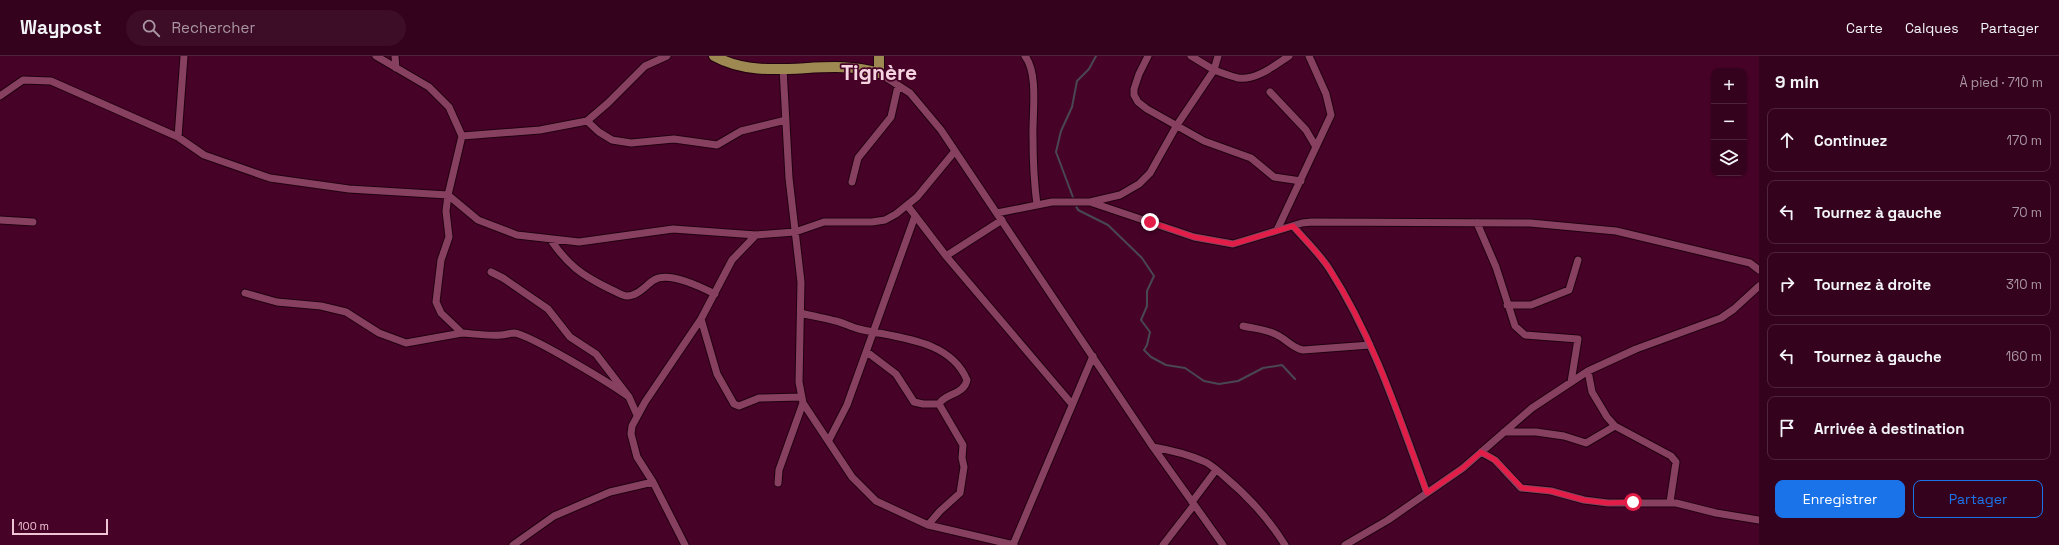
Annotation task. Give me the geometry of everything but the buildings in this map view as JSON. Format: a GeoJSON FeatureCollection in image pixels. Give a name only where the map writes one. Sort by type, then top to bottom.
{"type":"FeatureCollection","features":[{"type":"Feature","properties":{"kind":"main road"},"geometry":{"type":"LineString","coordinates":[[714,56],[738,66],[783,68],[839,66],[879,73],[878,56]]}},
{"type":"Feature","properties":{"kind":"street"},"geometry":{"type":"LineString","coordinates":[[178,137],[184,56]]}},
{"type":"Feature","properties":{"kind":"street"},"geometry":{"type":"LineString","coordinates":[[376,56],[429,87],[449,107],[462,136],[448,194],[446,211],[449,237],[442,260],[436,302],[441,313],[462,333]]}},
{"type":"Feature","properties":{"kind":"street"},"geometry":{"type":"LineString","coordinates":[[395,56],[396,68]]}},
{"type":"Feature","properties":{"kind":"street"},"geometry":{"type":"LineString","coordinates":[[462,136],[540,130],[587,121],[608,103],[645,66],[667,56]]}},
{"type":"Feature","properties":{"kind":"street"},"geometry":{"type":"LineString","coordinates":[[1025,56],[1030,65],[1033,84],[1034,180],[1037,205]]}},
{"type":"Feature","properties":{"kind":"street"},"geometry":{"type":"LineString","coordinates":[[1148,56],[1139,74],[1134,96],[1138,102],[1147,109],[1204,141],[1251,158],[1274,177],[1301,181]]}},
{"type":"Feature","properties":{"kind":"street"},"geometry":{"type":"LineString","coordinates":[[1191,56],[1214,70],[1239,78],[1249,77],[1267,70],[1289,56]]}},
{"type":"Feature","properties":{"kind":"street"},"geometry":{"type":"LineString","coordinates":[[997,213],[1052,202],[1090,202],[1120,195],[1139,184],[1150,173],[1177,126],[1214,70],[1218,56]]}},
{"type":"Feature","properties":{"kind":"street"},"geometry":{"type":"LineString","coordinates":[[1278,230],[1331,115],[1326,94],[1308,56]]}},
{"type":"Feature","properties":{"kind":"street"},"geometry":{"type":"LineString","coordinates":[[783,68],[788,178],[801,282],[799,382],[802,400],[852,477],[876,501],[928,525],[1014,545],[1071,403],[1092,356]]}},
{"type":"Feature","properties":{"kind":"street"},"geometry":{"type":"LineString","coordinates":[[879,73],[910,93],[941,130],[1153,447],[1223,545]]}},
{"type":"Feature","properties":{"kind":"street"},"geometry":{"type":"LineString","coordinates":[[0,96],[23,80],[51,81],[178,137],[204,155],[270,178],[349,189],[448,194],[478,220],[517,235],[579,242],[673,229],[756,235],[795,232],[824,222],[872,222],[885,220],[896,214],[917,197],[955,151]]}},
{"type":"Feature","properties":{"kind":"street"},"geometry":{"type":"LineString","coordinates":[[852,182],[858,158],[891,117],[898,86]]}},
{"type":"Feature","properties":{"kind":"street"},"geometry":{"type":"LineString","coordinates":[[1270,92],[1306,130],[1316,147]]}},
{"type":"Feature","properties":{"kind":"street"},"geometry":{"type":"LineString","coordinates":[[587,121],[599,132],[612,140],[631,143],[674,138],[717,145],[741,131],[786,120]]}},
{"type":"Feature","properties":{"kind":"street"},"geometry":{"type":"LineString","coordinates":[[1090,202],[1194,237],[1233,244],[1278,230],[1312,222],[1530,223],[1616,231],[1750,263],[1759,270]]}},
{"type":"Feature","properties":{"kind":"street"},"geometry":{"type":"LineString","coordinates":[[907,205],[946,256],[1071,403]]}},
{"type":"Feature","properties":{"kind":"street"},"geometry":{"type":"LineString","coordinates":[[829,440],[847,406],[915,216]]}},
{"type":"Feature","properties":{"kind":"street"},"geometry":{"type":"LineString","coordinates":[[0,220],[33,222]]}},
{"type":"Feature","properties":{"kind":"street"},"geometry":{"type":"LineString","coordinates":[[946,256],[1002,220]]}},
{"type":"Feature","properties":{"kind":"street"},"geometry":{"type":"LineString","coordinates":[[1477,223],[1496,267],[1515,326],[1521,333],[1578,339],[1571,382]]}},
{"type":"Feature","properties":{"kind":"street"},"geometry":{"type":"LineString","coordinates":[[1293,226],[1329,268],[1347,298],[1370,345],[1392,397],[1427,493]]}},
{"type":"Feature","properties":{"kind":"street"},"geometry":{"type":"LineString","coordinates":[[684,545],[653,482],[637,457],[631,434],[632,426],[701,320],[732,260],[756,235]]}},
{"type":"Feature","properties":{"kind":"street"},"geometry":{"type":"LineString","coordinates":[[550,239],[564,260],[572,267],[587,278],[624,295],[635,293],[659,278],[688,281],[715,294]]}},
{"type":"Feature","properties":{"kind":"street"},"geometry":{"type":"LineString","coordinates":[[1507,305],[1531,305],[1569,290],[1578,260]]}},
{"type":"Feature","properties":{"kind":"street"},"geometry":{"type":"LineString","coordinates":[[491,272],[503,278],[548,309],[570,337],[596,354],[629,397],[638,415]]}},
{"type":"Feature","properties":{"kind":"street"},"geometry":{"type":"LineString","coordinates":[[1345,545],[1388,520],[1463,468],[1532,408],[1571,382],[1588,372],[1636,349],[1721,318],[1734,309],[1759,286]]}},
{"type":"Feature","properties":{"kind":"street"},"geometry":{"type":"LineString","coordinates":[[245,293],[277,302],[321,306],[346,312],[379,333],[406,343],[462,333],[501,335],[514,333],[536,341],[549,350],[612,384],[629,397]]}},
{"type":"Feature","properties":{"kind":"street"},"geometry":{"type":"LineString","coordinates":[[800,313],[918,342],[945,353],[958,363],[967,380],[965,386],[956,393],[942,400],[939,404],[914,402],[896,374],[867,352]]}},
{"type":"Feature","properties":{"kind":"street"},"geometry":{"type":"LineString","coordinates":[[701,320],[717,374],[734,404],[739,406],[759,398],[802,400]]}},
{"type":"Feature","properties":{"kind":"street"},"geometry":{"type":"LineString","coordinates":[[1243,326],[1269,331],[1280,336],[1294,347],[1303,350],[1370,345]]}},
{"type":"Feature","properties":{"kind":"street"},"geometry":{"type":"LineString","coordinates":[[1588,372],[1592,392],[1607,417],[1615,426],[1674,458],[1677,466],[1670,502]]}},
{"type":"Feature","properties":{"kind":"street"},"geometry":{"type":"LineString","coordinates":[[778,483],[779,470],[802,400]]}},
{"type":"Feature","properties":{"kind":"street"},"geometry":{"type":"LineString","coordinates":[[928,525],[940,511],[960,493],[964,467],[962,458],[963,445],[939,404]]}},
{"type":"Feature","properties":{"kind":"street"},"geometry":{"type":"LineString","coordinates":[[1504,432],[1536,432],[1564,436],[1586,443],[1615,426]]}},
{"type":"Feature","properties":{"kind":"street"},"geometry":{"type":"LineString","coordinates":[[1153,447],[1186,454],[1204,461],[1258,508],[1272,524],[1285,545]]}},
{"type":"Feature","properties":{"kind":"street"},"geometry":{"type":"LineString","coordinates":[[1481,452],[1495,460],[1522,488],[1551,491],[1584,500],[1608,503],[1670,502],[1716,513],[1759,520]]}},
{"type":"Feature","properties":{"kind":"street"},"geometry":{"type":"LineString","coordinates":[[1163,545],[1216,470]]}},
{"type":"Feature","properties":{"kind":"street"},"geometry":{"type":"LineString","coordinates":[[512,545],[561,513],[610,492],[653,482]]}},
{"type":"Feature","properties":{"kind":"waterway"},"geometry":{"type":"LineString","coordinates":[[1074,200],[1056,152],[1061,131],[1072,107],[1077,81],[1089,69],[1096,56]]}},
{"type":"Feature","properties":{"kind":"waterway"},"geometry":{"type":"LineString","coordinates":[[1075,204],[1078,210],[1108,225],[1142,258],[1154,276],[1147,291],[1147,306],[1141,320],[1150,332],[1147,345],[1144,350],[1151,357],[1166,365],[1185,368],[1204,381],[1219,384],[1238,381],[1263,368],[1282,365],[1295,379]]}},
{"type":"Feature","properties":{"kind":"district","name":"Tignère"},"geometry":{"type":"Point","coordinates":[879,73]}},
{"type":"Feature","properties":{"kind":"route"},"geometry":{"type":"LineString","coordinates":[[1150,222],[1194,237],[1233,244],[1293,226],[1329,268],[1347,298],[1370,345],[1392,397],[1427,493],[1463,468],[1481,452],[1495,460],[1518,486],[1522,488],[1551,491],[1584,500],[1608,503],[1633,502]]}}]}
